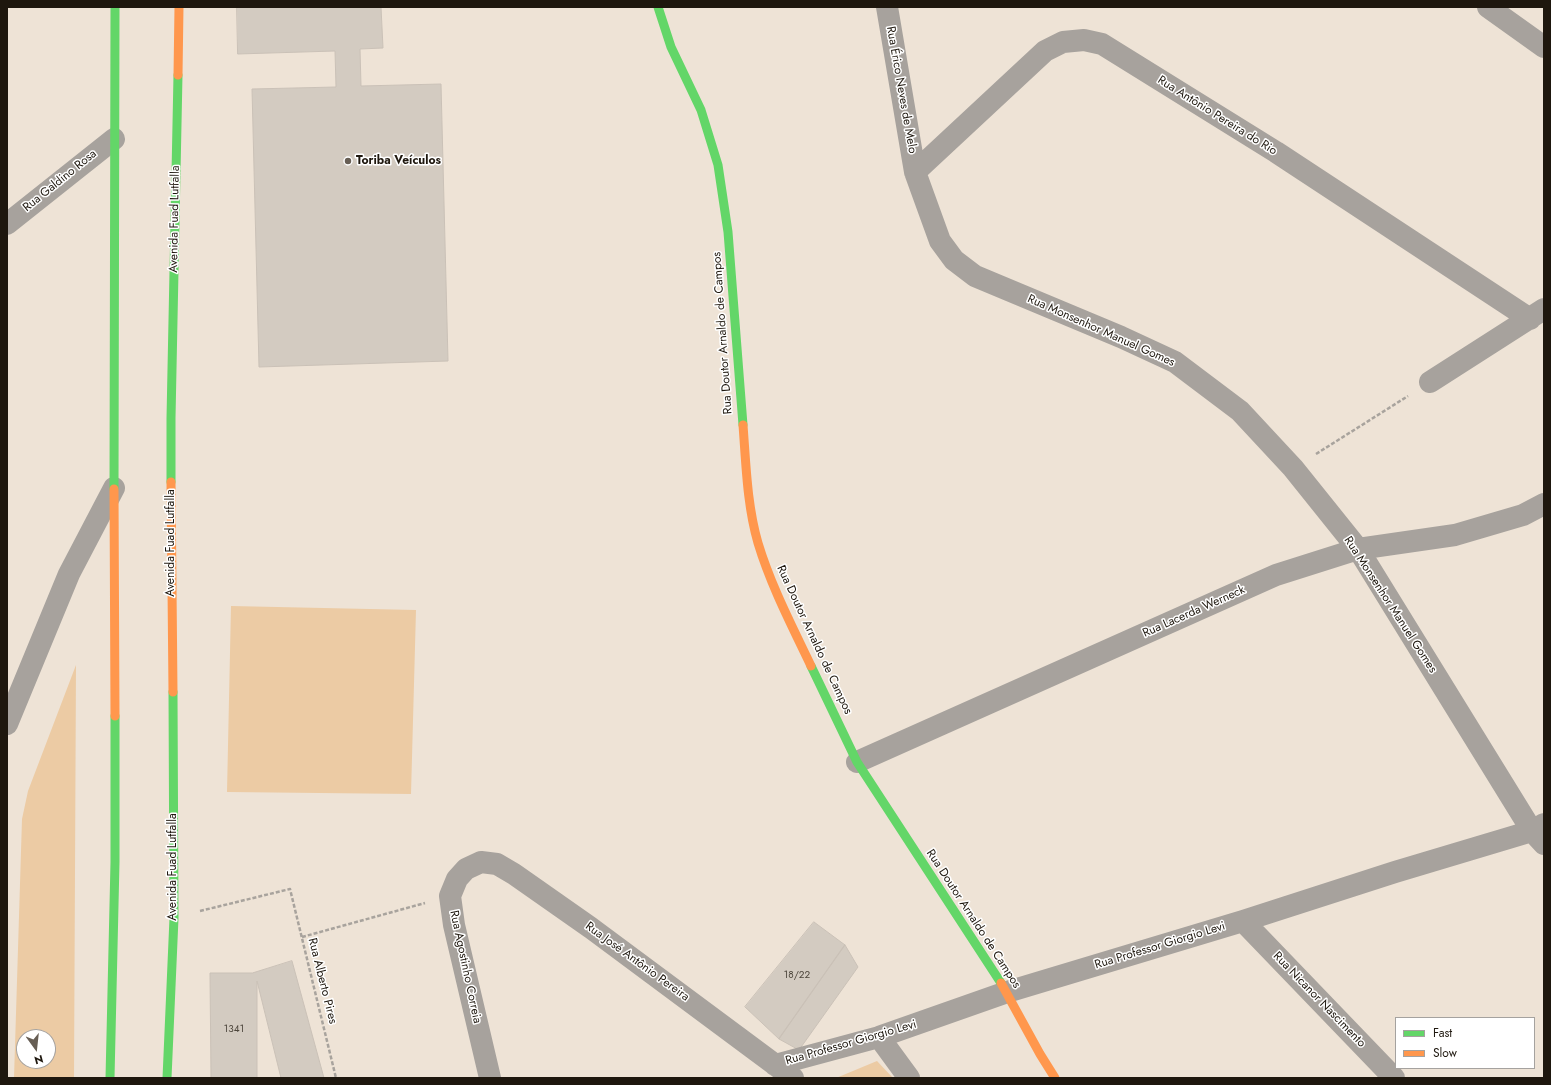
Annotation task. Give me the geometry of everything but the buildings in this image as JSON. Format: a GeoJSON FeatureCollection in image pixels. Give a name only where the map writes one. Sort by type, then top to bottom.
{"type":"FeatureCollection","features":[{"type":"Feature","properties":{"kind":"main road"},"geometry":{"type":"LineString","coordinates":[[110,1078],[115,854],[115,7]]}},
{"type":"Feature","properties":{"kind":"main road","name":"Avenida Fuad Lutfalla"},"geometry":{"type":"LineString","coordinates":[[167,1078],[174,918],[171,418],[178,7]]}},
{"type":"Feature","properties":{"kind":"main road","name":"Rua Doutor Arnaldo de Campos"},"geometry":{"type":"LineString","coordinates":[[658,7],[671,47],[701,110],[718,165],[728,232],[748,493],[758,542],[776,592],[857,762],[1007,992],[1040,1054],[1055,1078]]}},
{"type":"Feature","properties":{"kind":"street","name":"Rua Érico Neves de Melo"},"geometry":{"type":"LineString","coordinates":[[887,7],[916,172]]}},
{"type":"Feature","properties":{"kind":"street"},"geometry":{"type":"LineString","coordinates":[[1488,7],[1544,47]]}},
{"type":"Feature","properties":{"kind":"street","name":"Rua Antônio Pereira do Rio"},"geometry":{"type":"LineString","coordinates":[[916,172],[1045,51],[1063,42],[1084,40],[1102,44],[1537,314]]}},
{"type":"Feature","properties":{"kind":"street","name":"Rua Galdino Rosa"},"geometry":{"type":"LineString","coordinates":[[7,224],[114,138]]}},
{"type":"Feature","properties":{"kind":"street","name":"Rua Monsenhor Manuel Gomes"},"geometry":{"type":"LineString","coordinates":[[916,172],[940,241],[954,260],[975,276],[1121,337],[1175,362],[1240,411],[1293,468],[1358,550],[1540,833]]}},
{"type":"Feature","properties":{"kind":"street"},"geometry":{"type":"LineString","coordinates":[[1430,382],[1537,314]]}},
{"type":"Feature","properties":{"kind":"street"},"geometry":{"type":"LineString","coordinates":[[7,724],[69,574],[114,488]]}},
{"type":"Feature","properties":{"kind":"street","name":"Rua Lacerda Werneck"},"geometry":{"type":"LineString","coordinates":[[857,762],[1276,576],[1358,550],[1455,535],[1523,515],[1544,504]]}},
{"type":"Feature","properties":{"kind":"street","name":"Rua Professor Giorgio Levi"},"geometry":{"type":"LineString","coordinates":[[775,1064],[879,1037],[1007,992],[1243,922],[1395,872],[1540,833]]}},
{"type":"Feature","properties":{"kind":"street","name":"Rua Agostinho Correia"},"geometry":{"type":"LineString","coordinates":[[490,1078],[454,925],[450,896],[457,879],[466,868],[481,862],[497,864]]}},
{"type":"Feature","properties":{"kind":"street","name":"Rua José Antônio Pereira"},"geometry":{"type":"LineString","coordinates":[[497,864],[514,874],[591,928],[793,1078]]}},
{"type":"Feature","properties":{"kind":"street","name":"Rua Nicanor Nascimento"},"geometry":{"type":"LineString","coordinates":[[1243,922],[1394,1078]]}},
{"type":"Feature","properties":{"kind":"street"},"geometry":{"type":"LineString","coordinates":[[879,1037],[909,1078]]}},
{"type":"Feature","properties":{"kind":"path"},"geometry":{"type":"LineString","coordinates":[[1293,468],[1430,382]]}},
{"type":"Feature","properties":{"kind":"path","name":"Rua Alberto Pires"},"geometry":{"type":"LineString","coordinates":[[174,918],[290,888],[336,1078]]}},
{"type":"Feature","properties":{"kind":"path"},"geometry":{"type":"LineString","coordinates":[[302,937],[450,896]]}},
{"type":"Feature","properties":{"kind":"shaded area"},"geometry":{"type":"Polygon","coordinates":[[[231,606],[416,610],[411,794],[227,792],[231,606]]]}},
{"type":"Feature","properties":{"kind":"shaded area"},"geometry":{"type":"Polygon","coordinates":[[[76,665],[74,1078],[14,1078],[22,819],[28,791],[76,665]]]}},
{"type":"Feature","properties":{"kind":"shaded area"},"geometry":{"type":"Polygon","coordinates":[[[877,1061],[893,1078],[836,1078],[877,1061]]]}},
{"type":"Feature","properties":{"kind":"traffic: fast"},"geometry":{"type":"LineString","coordinates":[[114,489],[115,7]]}},
{"type":"Feature","properties":{"kind":"traffic: fast"},"geometry":{"type":"LineString","coordinates":[[658,7],[671,47],[701,110],[718,165],[728,232],[743,425]]}},
{"type":"Feature","properties":{"kind":"traffic: fast"},"geometry":{"type":"LineString","coordinates":[[171,482],[178,75]]}},
{"type":"Feature","properties":{"kind":"traffic: fast"},"geometry":{"type":"LineString","coordinates":[[811,666],[857,762],[1001,983]]}},
{"type":"Feature","properties":{"kind":"traffic: fast"},"geometry":{"type":"LineString","coordinates":[[167,1078],[174,918],[173,692]]}},
{"type":"Feature","properties":{"kind":"traffic: fast"},"geometry":{"type":"LineString","coordinates":[[110,1078],[115,862],[115,716]]}},
{"type":"Feature","properties":{"kind":"traffic: slow"},"geometry":{"type":"LineString","coordinates":[[178,75],[179,7]]}},
{"type":"Feature","properties":{"kind":"traffic: slow"},"geometry":{"type":"LineString","coordinates":[[743,425],[749,499],[754,529],[763,559],[775,590],[811,666]]}},
{"type":"Feature","properties":{"kind":"traffic: slow"},"geometry":{"type":"LineString","coordinates":[[171,482],[173,692]]}},
{"type":"Feature","properties":{"kind":"traffic: slow"},"geometry":{"type":"LineString","coordinates":[[114,489],[115,716]]}},
{"type":"Feature","properties":{"kind":"traffic: slow"},"geometry":{"type":"LineString","coordinates":[[1001,983],[1055,1078]]}},
{"type":"Feature","properties":{"kind":"place","name":"Toriba Veículos"},"geometry":{"type":"Point","coordinates":[348,161]}}]}
